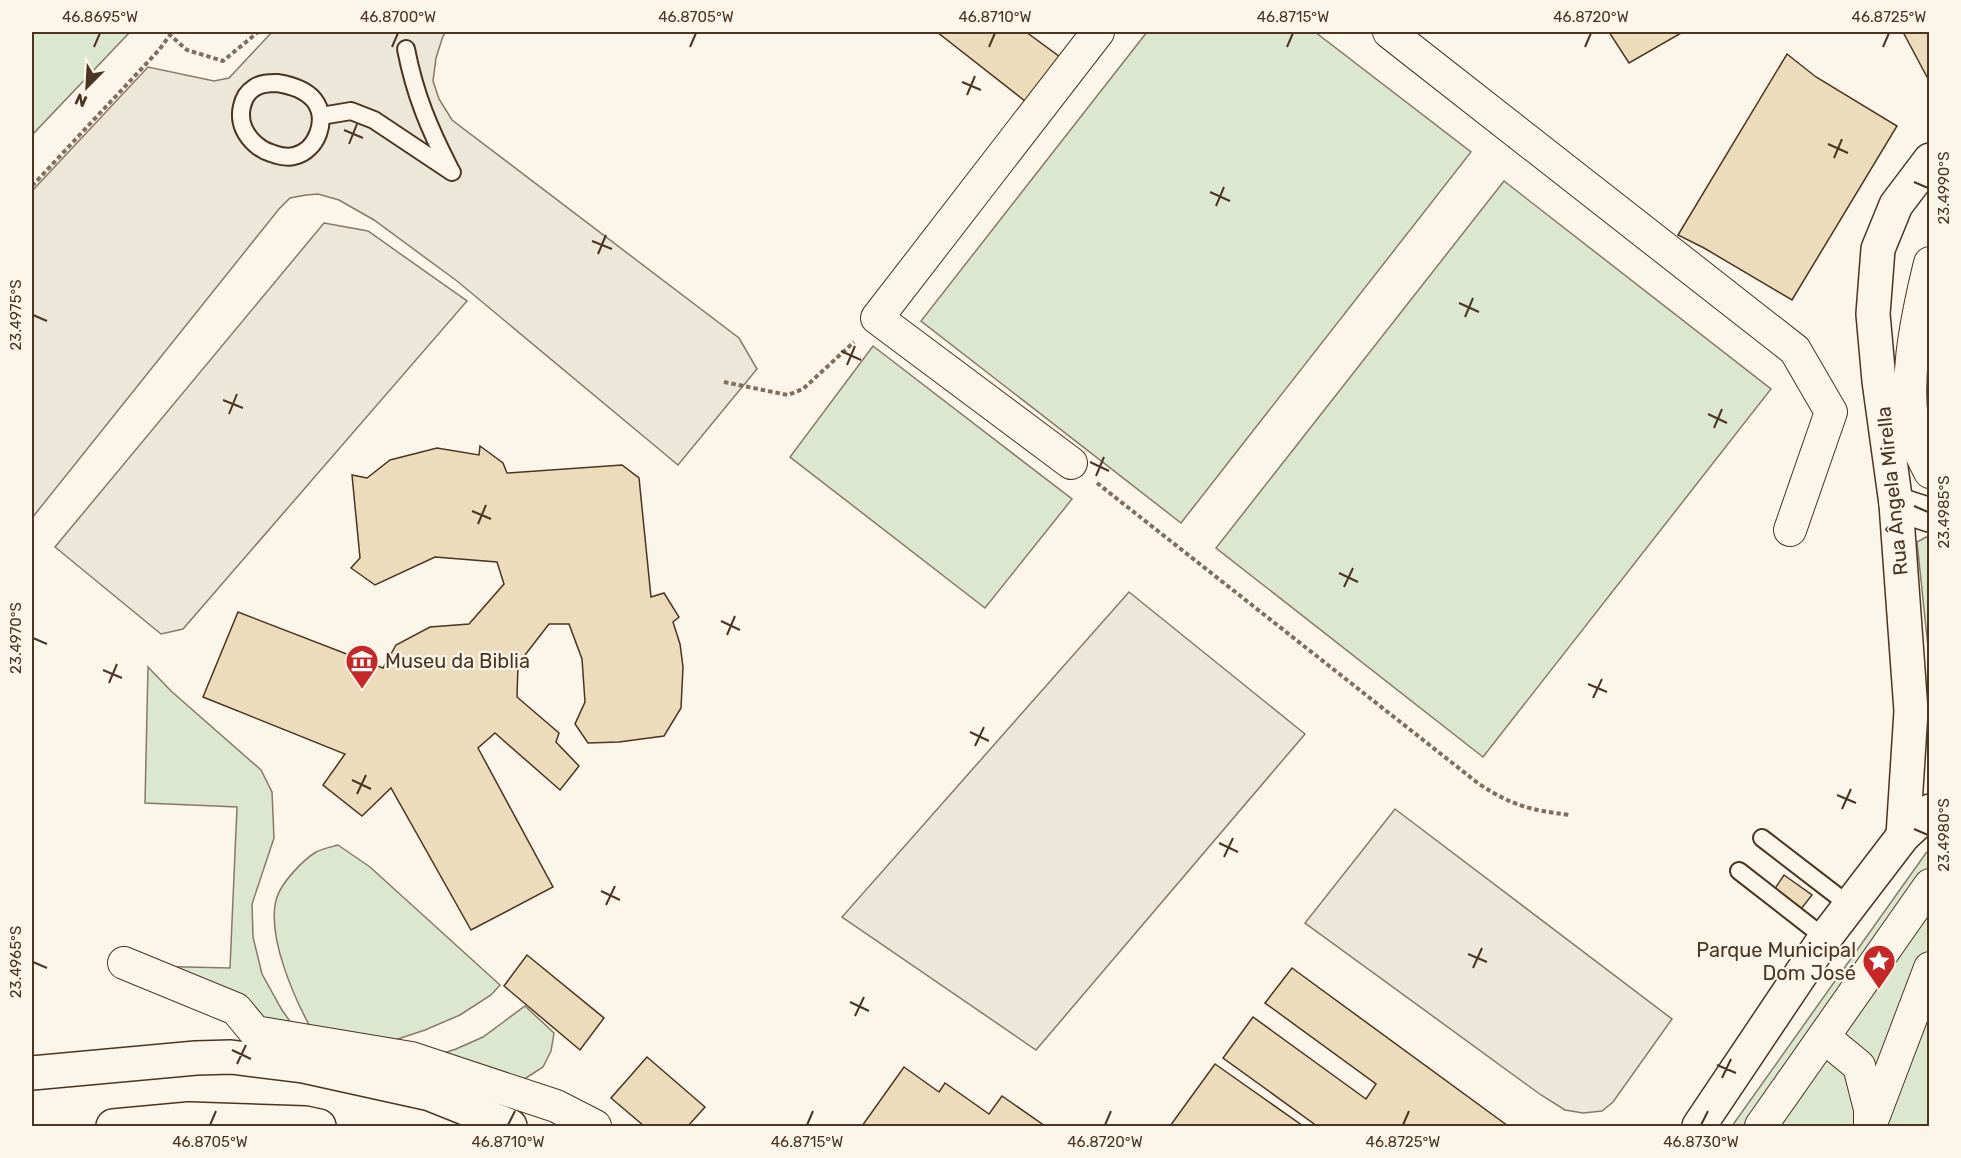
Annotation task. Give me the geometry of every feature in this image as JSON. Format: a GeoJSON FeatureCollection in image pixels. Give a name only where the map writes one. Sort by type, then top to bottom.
{"type":"FeatureCollection","features":[{"type":"Feature","properties":{"kind":"street"},"geometry":{"type":"LineString","coordinates":[[1071,463],[877,318],[1098,32]]}},
{"type":"Feature","properties":{"kind":"street"},"geometry":{"type":"LineString","coordinates":[[1389,32],[1795,350],[1831,412],[1790,530]]}},
{"type":"Feature","properties":{"kind":"street","name":"Rua Ângela Mirella"},"geometry":{"type":"LineString","coordinates":[[1903,836],[1911,711],[1896,504],[1879,381],[1873,314],[1878,249],[1896,205],[1929,160]]}},
{"type":"Feature","properties":{"kind":"street"},"geometry":{"type":"LineString","coordinates":[[1929,263],[1916,323],[1910,401],[1918,445],[1929,472]]}},
{"type":"Feature","properties":{"kind":"street"},"geometry":{"type":"LineString","coordinates":[[1896,504],[1929,515]]}},
{"type":"Feature","properties":{"kind":"street"},"geometry":{"type":"LineString","coordinates":[[1699,1126],[1849,905],[1903,836],[1929,811]]}},
{"type":"Feature","properties":{"kind":"street"},"geometry":{"type":"LineString","coordinates":[[1761,1126],[1929,885]]}},
{"type":"Feature","properties":{"kind":"street"},"geometry":{"type":"LineString","coordinates":[[124,963],[236,1009],[255,1032],[411,1058],[556,1106],[595,1126]]}},
{"type":"Feature","properties":{"kind":"street"},"geometry":{"type":"LineString","coordinates":[[1870,1126],[1929,968]]}},
{"type":"Feature","properties":{"kind":"street"},"geometry":{"type":"LineString","coordinates":[[1824,1038],[1858,1066],[1869,1109],[1870,1126]]}},
{"type":"Feature","properties":{"kind":"street"},"geometry":{"type":"LineString","coordinates":[[32,1073],[196,1058],[231,1057],[303,1066],[430,1094],[510,1126]]}},
{"type":"Feature","properties":{"kind":"street"},"geometry":{"type":"LineString","coordinates":[[113,1126],[189,1119],[304,1123],[319,1126]]}},
{"type":"Feature","properties":{"kind":"lane"},"geometry":{"type":"LineString","coordinates":[[321,116],[351,111],[374,120],[452,172],[430,132],[413,84],[406,50]]}},
{"type":"Feature","properties":{"kind":"lane"},"geometry":{"type":"LineString","coordinates":[[277,83],[308,94],[321,116],[320,129],[308,150],[284,157],[257,146],[244,128],[241,110],[244,99],[255,88],[263,84],[277,83]]}},
{"type":"Feature","properties":{"kind":"lane"},"geometry":{"type":"LineString","coordinates":[[1762,838],[1849,905]]}},
{"type":"Feature","properties":{"kind":"lane"},"geometry":{"type":"LineString","coordinates":[[1739,872],[1825,938]]}},
{"type":"Feature","properties":{"kind":"path"},"geometry":{"type":"LineString","coordinates":[[32,186],[159,50],[170,35],[187,50],[223,61],[258,32]]}},
{"type":"Feature","properties":{"kind":"path"},"geometry":{"type":"LineString","coordinates":[[724,382],[788,395],[803,389],[877,318]]}},
{"type":"Feature","properties":{"kind":"path"},"geometry":{"type":"LineString","coordinates":[[1071,463],[1479,784],[1514,804],[1535,811],[1570,815]]}},
{"type":"Feature","properties":{"kind":"green space"},"geometry":{"type":"Polygon","coordinates":[[[32,32],[130,32],[32,135],[32,32]]]}},
{"type":"Feature","properties":{"kind":"green space"},"geometry":{"type":"Polygon","coordinates":[[[1147,32],[1315,32],[1471,152],[1181,523],[921,321],[1147,32]]]}},
{"type":"Feature","properties":{"kind":"green space"},"geometry":{"type":"Polygon","coordinates":[[[1504,181],[1771,389],[1483,757],[1216,548],[1504,181]]]}},
{"type":"Feature","properties":{"kind":"green space"},"geometry":{"type":"Polygon","coordinates":[[[873,346],[1072,499],[985,608],[790,457],[873,346]]]}},
{"type":"Feature","properties":{"kind":"green space"},"geometry":{"type":"Polygon","coordinates":[[[1926,537],[1930,538],[1929,657],[1917,542],[1926,537]]]}},
{"type":"Feature","properties":{"kind":"green space"},"geometry":{"type":"Polygon","coordinates":[[[148,667],[171,691],[261,770],[272,792],[274,838],[252,904],[253,937],[262,974],[296,1030],[258,1026],[143,966],[230,968],[237,807],[145,803],[148,667]]]}},
{"type":"Feature","properties":{"kind":"green space"},"geometry":{"type":"Polygon","coordinates":[[[338,845],[370,867],[500,985],[491,995],[460,1015],[425,1030],[377,1046],[313,1032],[298,1003],[278,948],[274,912],[277,897],[283,885],[305,860],[316,852],[338,845]]]}},
{"type":"Feature","properties":{"kind":"green space","name":"Parque Municipal Dom José"},"geometry":{"type":"Polygon","coordinates":[[[1929,850],[1929,1126],[1732,1126],[1926,853],[1929,850]]]}},
{"type":"Feature","properties":{"kind":"green space"},"geometry":{"type":"Polygon","coordinates":[[[525,1006],[554,1033],[551,1051],[543,1067],[526,1078],[494,1083],[428,1058],[483,1037],[525,1006]]]}},
{"type":"Feature","properties":{"kind":"shaded area"},"geometry":{"type":"Polygon","coordinates":[[[272,32],[446,32],[436,58],[433,81],[439,99],[452,120],[739,338],[757,369],[678,465],[457,281],[374,220],[339,200],[318,194],[290,198],[279,209],[32,518],[32,191],[148,67],[214,81],[229,78],[272,32]]]}},
{"type":"Feature","properties":{"kind":"shaded area"},"geometry":{"type":"Polygon","coordinates":[[[324,223],[368,231],[467,301],[183,629],[161,634],[55,547],[324,223]]]}},
{"type":"Feature","properties":{"kind":"shaded area"},"geometry":{"type":"Polygon","coordinates":[[[1129,592],[1305,734],[1036,1050],[842,917],[1129,592]]]}},
{"type":"Feature","properties":{"kind":"shaded area"},"geometry":{"type":"Polygon","coordinates":[[[1395,809],[1672,1019],[1613,1102],[1602,1111],[1583,1113],[1565,1110],[1541,1095],[1305,923],[1395,809]]]}},
{"type":"Feature","properties":{"kind":"building"},"geometry":{"type":"Polygon","coordinates":[[[937,32],[1026,32],[1060,57],[1025,101],[937,32]]]}},
{"type":"Feature","properties":{"kind":"building"},"geometry":{"type":"Polygon","coordinates":[[[1609,32],[1683,32],[1629,63],[1609,32]]]}},
{"type":"Feature","properties":{"kind":"building"},"geometry":{"type":"Polygon","coordinates":[[[1903,32],[1930,32],[1930,75],[1927,77],[1903,32]]]}},
{"type":"Feature","properties":{"kind":"building"},"geometry":{"type":"Polygon","coordinates":[[[1787,54],[1816,77],[1897,126],[1792,300],[1678,235],[1787,54]]]}},
{"type":"Feature","properties":{"kind":"building","name":"Museu da Biblia"},"geometry":{"type":"Polygon","coordinates":[[[480,446],[503,463],[507,473],[622,465],[639,478],[651,597],[664,593],[679,617],[673,622],[680,644],[683,667],[681,708],[664,736],[619,742],[588,743],[575,724],[585,702],[582,659],[569,624],[549,624],[518,664],[517,697],[559,733],[556,742],[579,766],[560,790],[495,733],[478,748],[553,887],[471,930],[391,788],[362,816],[323,785],[345,754],[203,697],[238,612],[383,668],[396,645],[430,627],[469,624],[504,584],[497,562],[435,557],[375,585],[351,568],[360,558],[352,475],[367,478],[390,460],[437,448],[479,455],[480,446]]]}},
{"type":"Feature","properties":{"kind":"building"},"geometry":{"type":"Polygon","coordinates":[[[1784,875],[1812,895],[1801,909],[1774,890],[1784,875]]]}},
{"type":"Feature","properties":{"kind":"building"},"geometry":{"type":"Polygon","coordinates":[[[527,955],[604,1018],[580,1050],[504,986],[527,955]]]}},
{"type":"Feature","properties":{"kind":"building"},"geometry":{"type":"Polygon","coordinates":[[[1292,968],[1508,1126],[1317,1126],[1223,1058],[1253,1017],[1366,1099],[1376,1084],[1265,1003],[1292,968]]]}},
{"type":"Feature","properties":{"kind":"building"},"geometry":{"type":"Polygon","coordinates":[[[647,1057],[705,1107],[688,1126],[644,1126],[611,1098],[647,1057]]]}},
{"type":"Feature","properties":{"kind":"building"},"geometry":{"type":"Polygon","coordinates":[[[1215,1064],[1303,1126],[1170,1126],[1215,1064]]]}},
{"type":"Feature","properties":{"kind":"building"},"geometry":{"type":"Polygon","coordinates":[[[904,1067],[939,1092],[945,1083],[989,1114],[1002,1096],[1045,1126],[862,1126],[904,1067]]]}},
{"type":"Feature","properties":{"kind":"place","name":"Museu da Biblia"},"geometry":{"type":"Point","coordinates":[362,690]}},
{"type":"Feature","properties":{"kind":"place","name":"Parque Municipal Dom José"},"geometry":{"type":"Point","coordinates":[1879,990]}}]}
